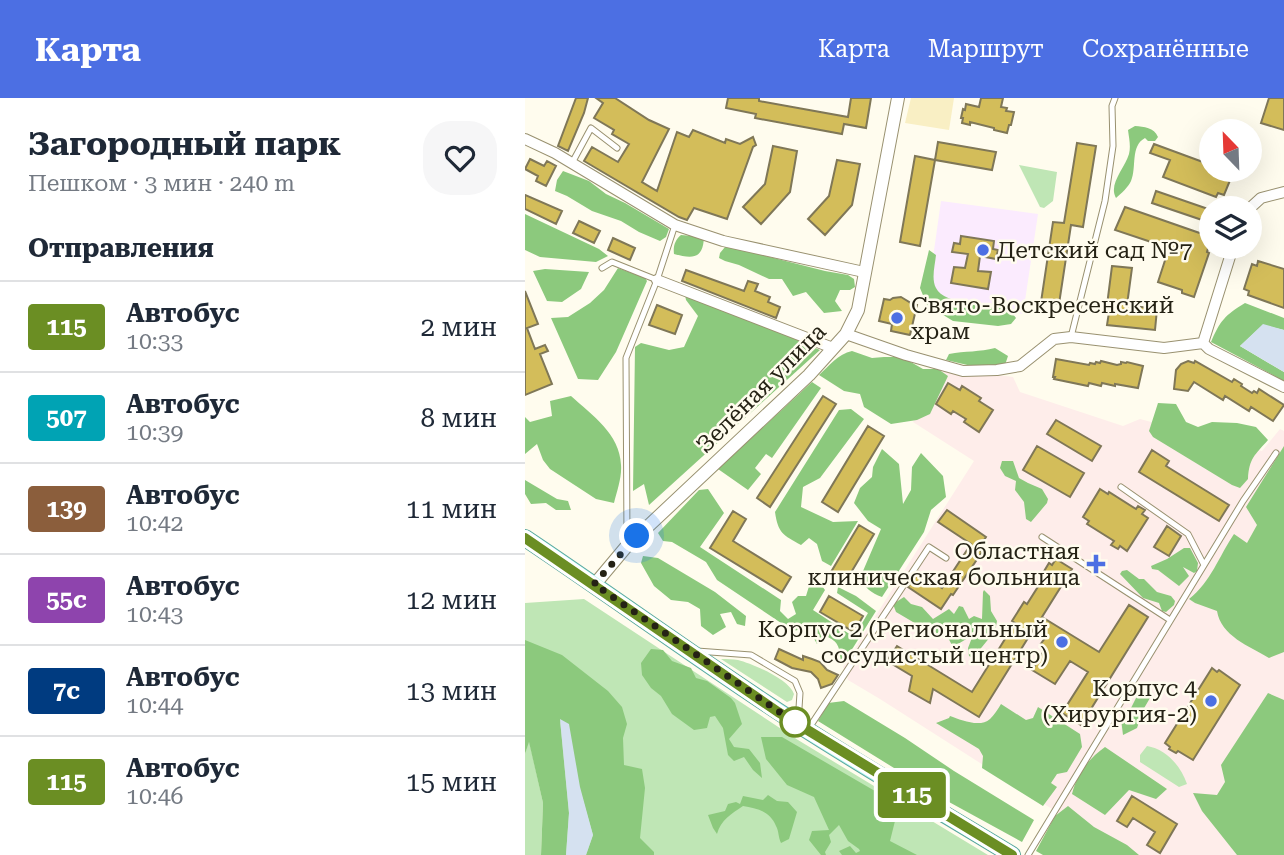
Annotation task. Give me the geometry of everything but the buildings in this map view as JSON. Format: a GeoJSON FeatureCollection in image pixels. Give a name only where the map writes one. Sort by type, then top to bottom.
{"type":"FeatureCollection","features":[{"type":"Feature","properties":{"kind":"main road"},"geometry":{"type":"LineString","coordinates":[[525,538],[791,720],[1012,855]]}},
{"type":"Feature","properties":{"kind":"street","name":"Зелёная улица"},"geometry":{"type":"LineString","coordinates":[[594,584],[626,547],[809,375],[846,334],[858,310],[898,98]]}},
{"type":"Feature","properties":{"kind":"street"},"geometry":{"type":"LineString","coordinates":[[525,139],[572,163],[675,225],[723,241],[864,272]]}},
{"type":"Feature","properties":{"kind":"street"},"geometry":{"type":"LineString","coordinates":[[1262,198],[1284,191]]}},
{"type":"Feature","properties":{"kind":"street"},"geometry":{"type":"LineString","coordinates":[[1203,343],[1229,259]]}},
{"type":"Feature","properties":{"kind":"street"},"geometry":{"type":"LineString","coordinates":[[657,280],[832,348]]}},
{"type":"Feature","properties":{"kind":"street"},"geometry":{"type":"LineString","coordinates":[[846,334],[963,371],[1020,366],[1054,339],[1071,337],[1164,348],[1203,343]]}},
{"type":"Feature","properties":{"kind":"street"},"geometry":{"type":"LineString","coordinates":[[1203,343],[1209,349],[1284,387]]}},
{"type":"Feature","properties":{"kind":"lane"},"geometry":{"type":"LineString","coordinates":[[1071,337],[1105,201],[1113,145],[1112,106],[1115,98]]}},
{"type":"Feature","properties":{"kind":"lane"},"geometry":{"type":"LineString","coordinates":[[572,163],[591,128],[617,148]]}},
{"type":"Feature","properties":{"kind":"lane"},"geometry":{"type":"LineString","coordinates":[[626,547],[626,358],[657,280],[675,225]]}},
{"type":"Feature","properties":{"kind":"lane"},"geometry":{"type":"LineString","coordinates":[[602,268],[611,262],[657,280]]}},
{"type":"Feature","properties":{"kind":"lane"},"geometry":{"type":"LineString","coordinates":[[1028,855],[1243,501],[1276,453]]}},
{"type":"Feature","properties":{"kind":"lane"},"geometry":{"type":"LineString","coordinates":[[1121,486],[1188,534],[1204,565]]}},
{"type":"Feature","properties":{"kind":"lane"},"geometry":{"type":"LineString","coordinates":[[1042,537],[1170,620]]}},
{"type":"Feature","properties":{"kind":"lane"},"geometry":{"type":"LineString","coordinates":[[807,730],[929,547],[946,558]]}},
{"type":"Feature","properties":{"kind":"lane"},"geometry":{"type":"LineString","coordinates":[[689,650],[751,655],[795,681],[800,693],[799,708],[791,720]]}},
{"type":"Feature","properties":{"kind":"shaded area"},"geometry":{"type":"Polygon","coordinates":[[[911,98],[954,98],[949,130],[905,123],[911,98]]]}},
{"type":"Feature","properties":{"kind":"shaded area","name":"Детский сад №7"},"geometry":{"type":"Polygon","coordinates":[[[941,201],[1038,214],[1023,314],[927,300],[941,201]]]}},
{"type":"Feature","properties":{"kind":"shaded area","name":"Областная клиническая больница"},"geometry":{"type":"Polygon","coordinates":[[[945,368],[1013,377],[1020,392],[1123,426],[1140,419],[1262,451],[1280,429],[1284,431],[1284,855],[1124,855],[848,680],[843,667],[974,461],[913,422],[945,368]]]}},
{"type":"Feature","properties":{"kind":"green space"},"geometry":{"type":"Polygon","coordinates":[[[1135,126],[1151,129],[1158,137],[1155,141],[1145,138],[1137,146],[1131,181],[1116,198],[1114,187],[1130,151],[1128,130],[1135,126]]]}},
{"type":"Feature","properties":{"kind":"green space"},"geometry":{"type":"Polygon","coordinates":[[[1019,165],[1057,172],[1053,201],[1044,208],[1040,207],[1019,165]]]}},
{"type":"Feature","properties":{"kind":"green space"},"geometry":{"type":"Polygon","coordinates":[[[563,171],[589,181],[606,194],[669,229],[666,237],[660,241],[621,221],[592,211],[555,191],[557,180],[563,171]]]}},
{"type":"Feature","properties":{"kind":"green space"},"geometry":{"type":"Polygon","coordinates":[[[525,214],[599,249],[608,256],[596,262],[540,257],[525,250],[525,214]]]}},
{"type":"Feature","properties":{"kind":"green space"},"geometry":{"type":"Polygon","coordinates":[[[681,235],[704,237],[702,250],[696,256],[674,254],[675,243],[681,235]]]}},
{"type":"Feature","properties":{"kind":"green space"},"geometry":{"type":"Polygon","coordinates":[[[725,247],[848,275],[854,279],[855,287],[840,290],[835,301],[842,311],[824,313],[806,292],[793,296],[782,279],[769,279],[719,258],[725,247]]]}},
{"type":"Feature","properties":{"kind":"green space"},"geometry":{"type":"Polygon","coordinates":[[[929,250],[936,255],[934,280],[941,294],[980,306],[1009,309],[1016,318],[1011,324],[998,326],[953,321],[927,305],[920,288],[929,250]]]}},
{"type":"Feature","properties":{"kind":"green space"},"geometry":{"type":"Polygon","coordinates":[[[618,268],[647,281],[616,352],[598,380],[578,379],[551,318],[568,317],[590,303],[604,290],[618,268]]]}},
{"type":"Feature","properties":{"kind":"green space"},"geometry":{"type":"Polygon","coordinates":[[[545,269],[589,272],[581,289],[562,302],[547,301],[533,271],[545,269]]]}},
{"type":"Feature","properties":{"kind":"green space"},"geometry":{"type":"Polygon","coordinates":[[[685,295],[820,350],[649,505],[644,484],[633,491],[635,347],[641,343],[669,350],[684,347],[698,316],[685,295]]]}},
{"type":"Feature","properties":{"kind":"green space"},"geometry":{"type":"Polygon","coordinates":[[[1245,303],[1284,318],[1284,330],[1263,325],[1240,346],[1284,372],[1284,381],[1211,342],[1224,319],[1245,303]]]}},
{"type":"Feature","properties":{"kind":"green space"},"geometry":{"type":"Polygon","coordinates":[[[995,348],[1008,356],[1005,365],[976,367],[946,360],[949,354],[995,348]]]}},
{"type":"Feature","properties":{"kind":"green space"},"geometry":{"type":"Polygon","coordinates":[[[852,351],[872,358],[902,357],[923,369],[938,369],[948,376],[930,414],[917,420],[891,424],[864,407],[860,394],[844,391],[819,375],[838,358],[852,351]]]}},
{"type":"Feature","properties":{"kind":"green space"},"geometry":{"type":"Polygon","coordinates":[[[812,382],[821,388],[772,458],[766,454],[755,468],[761,474],[748,490],[718,469],[812,382]]]}},
{"type":"Feature","properties":{"kind":"green space"},"geometry":{"type":"Polygon","coordinates":[[[571,396],[596,418],[616,444],[621,470],[614,503],[596,499],[550,469],[537,444],[525,454],[525,417],[530,422],[552,416],[550,401],[571,396]]]}},
{"type":"Feature","properties":{"kind":"green space"},"geometry":{"type":"Polygon","coordinates":[[[1158,403],[1176,404],[1186,422],[1198,427],[1212,422],[1256,427],[1268,440],[1253,457],[1248,479],[1240,488],[1153,437],[1149,431],[1158,403]]]}},
{"type":"Feature","properties":{"kind":"green space"},"geometry":{"type":"Polygon","coordinates":[[[851,409],[864,419],[820,478],[803,487],[801,507],[833,522],[858,521],[831,566],[822,561],[817,544],[809,538],[801,545],[782,533],[775,512],[839,410],[851,409]]]}},
{"type":"Feature","properties":{"kind":"green space"},"geometry":{"type":"Polygon","coordinates":[[[1284,446],[1284,652],[1269,658],[1230,634],[1217,611],[1189,599],[1209,577],[1234,534],[1247,543],[1257,525],[1246,507],[1284,446]]]}},
{"type":"Feature","properties":{"kind":"green space"},"geometry":{"type":"Polygon","coordinates":[[[882,449],[899,464],[903,504],[911,490],[912,467],[921,453],[943,476],[946,497],[931,510],[924,532],[882,597],[869,590],[860,578],[881,529],[868,521],[854,503],[860,488],[872,477],[873,467],[882,449]]]}},
{"type":"Feature","properties":{"kind":"green space"},"geometry":{"type":"Polygon","coordinates":[[[1002,461],[1013,461],[1019,478],[1042,489],[1048,499],[1031,522],[1026,519],[1024,502],[1015,490],[1016,481],[1005,476],[1000,468],[1002,461]]]}},
{"type":"Feature","properties":{"kind":"green space"},"geometry":{"type":"Polygon","coordinates":[[[525,480],[557,499],[568,501],[571,510],[556,510],[546,503],[531,504],[525,494],[525,480]]]}},
{"type":"Feature","properties":{"kind":"green space"},"geometry":{"type":"Polygon","coordinates":[[[708,489],[724,513],[700,547],[781,600],[780,611],[788,619],[796,614],[792,602],[798,596],[806,596],[810,583],[819,582],[825,590],[813,610],[854,637],[868,613],[837,593],[838,587],[876,611],[846,659],[841,661],[838,647],[832,639],[828,637],[817,644],[808,628],[793,631],[717,580],[706,562],[672,542],[663,541],[658,533],[699,490],[708,489]]]}},
{"type":"Feature","properties":{"kind":"green space"},"geometry":{"type":"Polygon","coordinates":[[[1184,548],[1190,548],[1198,563],[1197,571],[1194,573],[1183,567],[1189,576],[1179,586],[1151,566],[1184,548]]]}},
{"type":"Feature","properties":{"kind":"green space"},"geometry":{"type":"Polygon","coordinates":[[[643,556],[658,558],[715,592],[746,616],[745,626],[737,624],[731,612],[720,614],[726,627],[713,635],[701,626],[700,609],[688,602],[671,600],[654,586],[641,563],[643,556]]]}},
{"type":"Feature","properties":{"kind":"green space"},"geometry":{"type":"Polygon","coordinates":[[[1127,570],[1139,579],[1144,579],[1157,592],[1171,596],[1175,601],[1174,605],[1166,612],[1162,611],[1159,603],[1143,598],[1120,574],[1127,570]]]}},
{"type":"Feature","properties":{"kind":"green space"},"geometry":{"type":"Polygon","coordinates":[[[984,590],[990,596],[991,611],[997,621],[995,631],[973,658],[969,656],[968,648],[973,635],[953,647],[946,634],[952,624],[935,635],[896,612],[893,604],[904,597],[911,604],[922,607],[933,619],[949,609],[954,614],[959,606],[963,607],[969,619],[974,616],[982,619],[984,590]]]}},
{"type":"Feature","properties":{"kind":"green space"},"geometry":{"type":"Polygon","coordinates":[[[584,599],[798,740],[988,855],[555,855],[525,662],[525,603],[584,599]]]}},
{"type":"Feature","properties":{"kind":"green space"},"geometry":{"type":"Polygon","coordinates":[[[525,640],[562,655],[608,691],[622,707],[627,724],[623,738],[624,765],[642,769],[645,788],[640,838],[654,855],[586,855],[593,835],[560,720],[569,813],[566,855],[541,855],[543,803],[529,742],[525,754],[525,640]]]}},
{"type":"Feature","properties":{"kind":"green space"},"geometry":{"type":"Polygon","coordinates":[[[651,649],[663,650],[672,661],[691,668],[696,678],[707,681],[731,698],[742,724],[729,739],[734,747],[749,749],[760,763],[762,778],[744,757],[734,761],[728,755],[723,728],[715,716],[710,717],[707,728],[694,730],[672,714],[661,696],[642,675],[641,663],[651,649]]]}},
{"type":"Feature","properties":{"kind":"green space"},"geometry":{"type":"Polygon","coordinates":[[[721,659],[738,660],[770,673],[791,688],[794,694],[792,700],[787,702],[721,659]]]}},
{"type":"Feature","properties":{"kind":"green space"},"geometry":{"type":"Polygon","coordinates":[[[1139,692],[1150,698],[1137,728],[1123,735],[1121,719],[1130,710],[1139,692]]]}},
{"type":"Feature","properties":{"kind":"green space"},"geometry":{"type":"Polygon","coordinates":[[[1268,693],[1284,700],[1284,855],[1237,855],[1202,811],[1193,793],[1217,795],[1225,782],[1221,765],[1268,693]]]}},
{"type":"Feature","properties":{"kind":"green space"},"geometry":{"type":"Polygon","coordinates":[[[844,701],[1034,820],[1022,842],[949,802],[818,721],[828,703],[844,701]]]}},
{"type":"Feature","properties":{"kind":"green space"},"geometry":{"type":"Polygon","coordinates":[[[1001,704],[1026,720],[1033,718],[1038,707],[1080,734],[1082,747],[1067,772],[1057,774],[1051,783],[1057,787],[1043,806],[982,768],[983,756],[979,749],[936,723],[950,716],[970,722],[986,722],[1001,704]]]}},
{"type":"Feature","properties":{"kind":"green space"},"geometry":{"type":"Polygon","coordinates":[[[761,737],[782,737],[899,805],[890,841],[917,855],[842,855],[839,851],[850,846],[856,853],[860,851],[848,841],[839,825],[829,835],[831,842],[826,855],[821,855],[809,840],[812,831],[829,830],[814,797],[787,785],[766,759],[761,737]]]}},
{"type":"Feature","properties":{"kind":"green space"},"geometry":{"type":"Polygon","coordinates":[[[529,740],[543,803],[541,855],[525,855],[525,754],[529,740]]]}},
{"type":"Feature","properties":{"kind":"green space"},"geometry":{"type":"Polygon","coordinates":[[[1147,746],[1172,759],[1187,784],[1179,787],[1140,762],[1140,755],[1147,746]]]}},
{"type":"Feature","properties":{"kind":"green space"},"geometry":{"type":"Polygon","coordinates":[[[1105,747],[1167,789],[1156,799],[1129,790],[1105,815],[1072,794],[1084,768],[1105,747]]]}},
{"type":"Feature","properties":{"kind":"green space"},"geometry":{"type":"Polygon","coordinates":[[[768,795],[777,801],[788,802],[797,812],[789,839],[781,843],[777,828],[770,817],[758,809],[743,806],[724,821],[717,834],[708,815],[725,811],[728,804],[740,804],[743,796],[763,800],[768,795]]]}},
{"type":"Feature","properties":{"kind":"green space"},"geometry":{"type":"Polygon","coordinates":[[[1068,806],[1094,827],[1127,845],[1139,855],[1043,855],[1036,851],[1055,816],[1068,806]]]}},
{"type":"Feature","properties":{"kind":"water"},"geometry":{"type":"Polygon","coordinates":[[[1263,324],[1284,330],[1284,372],[1240,346],[1263,324]]]}},
{"type":"Feature","properties":{"kind":"water"},"geometry":{"type":"Polygon","coordinates":[[[560,719],[569,724],[580,787],[593,835],[586,855],[566,855],[569,813],[560,719]]]}},
{"type":"Feature","properties":{"kind":"bus line","name":"115"},"geometry":{"type":"LineString","coordinates":[[525,538],[778,712],[1012,855]]}},
{"type":"Feature","properties":{"kind":"place","name":"Детский сад №7"},"geometry":{"type":"Point","coordinates":[983,250]}},
{"type":"Feature","properties":{"kind":"place","name":"Свято-Воскресенский храм"},"geometry":{"type":"Point","coordinates":[897,318]}},
{"type":"Feature","properties":{"kind":"place","name":"Областная клиническая больница"},"geometry":{"type":"Point","coordinates":[1096,564]}},
{"type":"Feature","properties":{"kind":"place","name":"Корпус 2 (Региональный сосудистый центр)"},"geometry":{"type":"Point","coordinates":[1062,642]}},
{"type":"Feature","properties":{"kind":"place","name":"Корпус 4 (Хирургия-2)"},"geometry":{"type":"Point","coordinates":[1211,701]}},
{"type":"Feature","properties":{"kind":"route"},"geometry":{"type":"LineString","coordinates":[[637,536],[594,584],[797,724],[795,722]]}}]}
